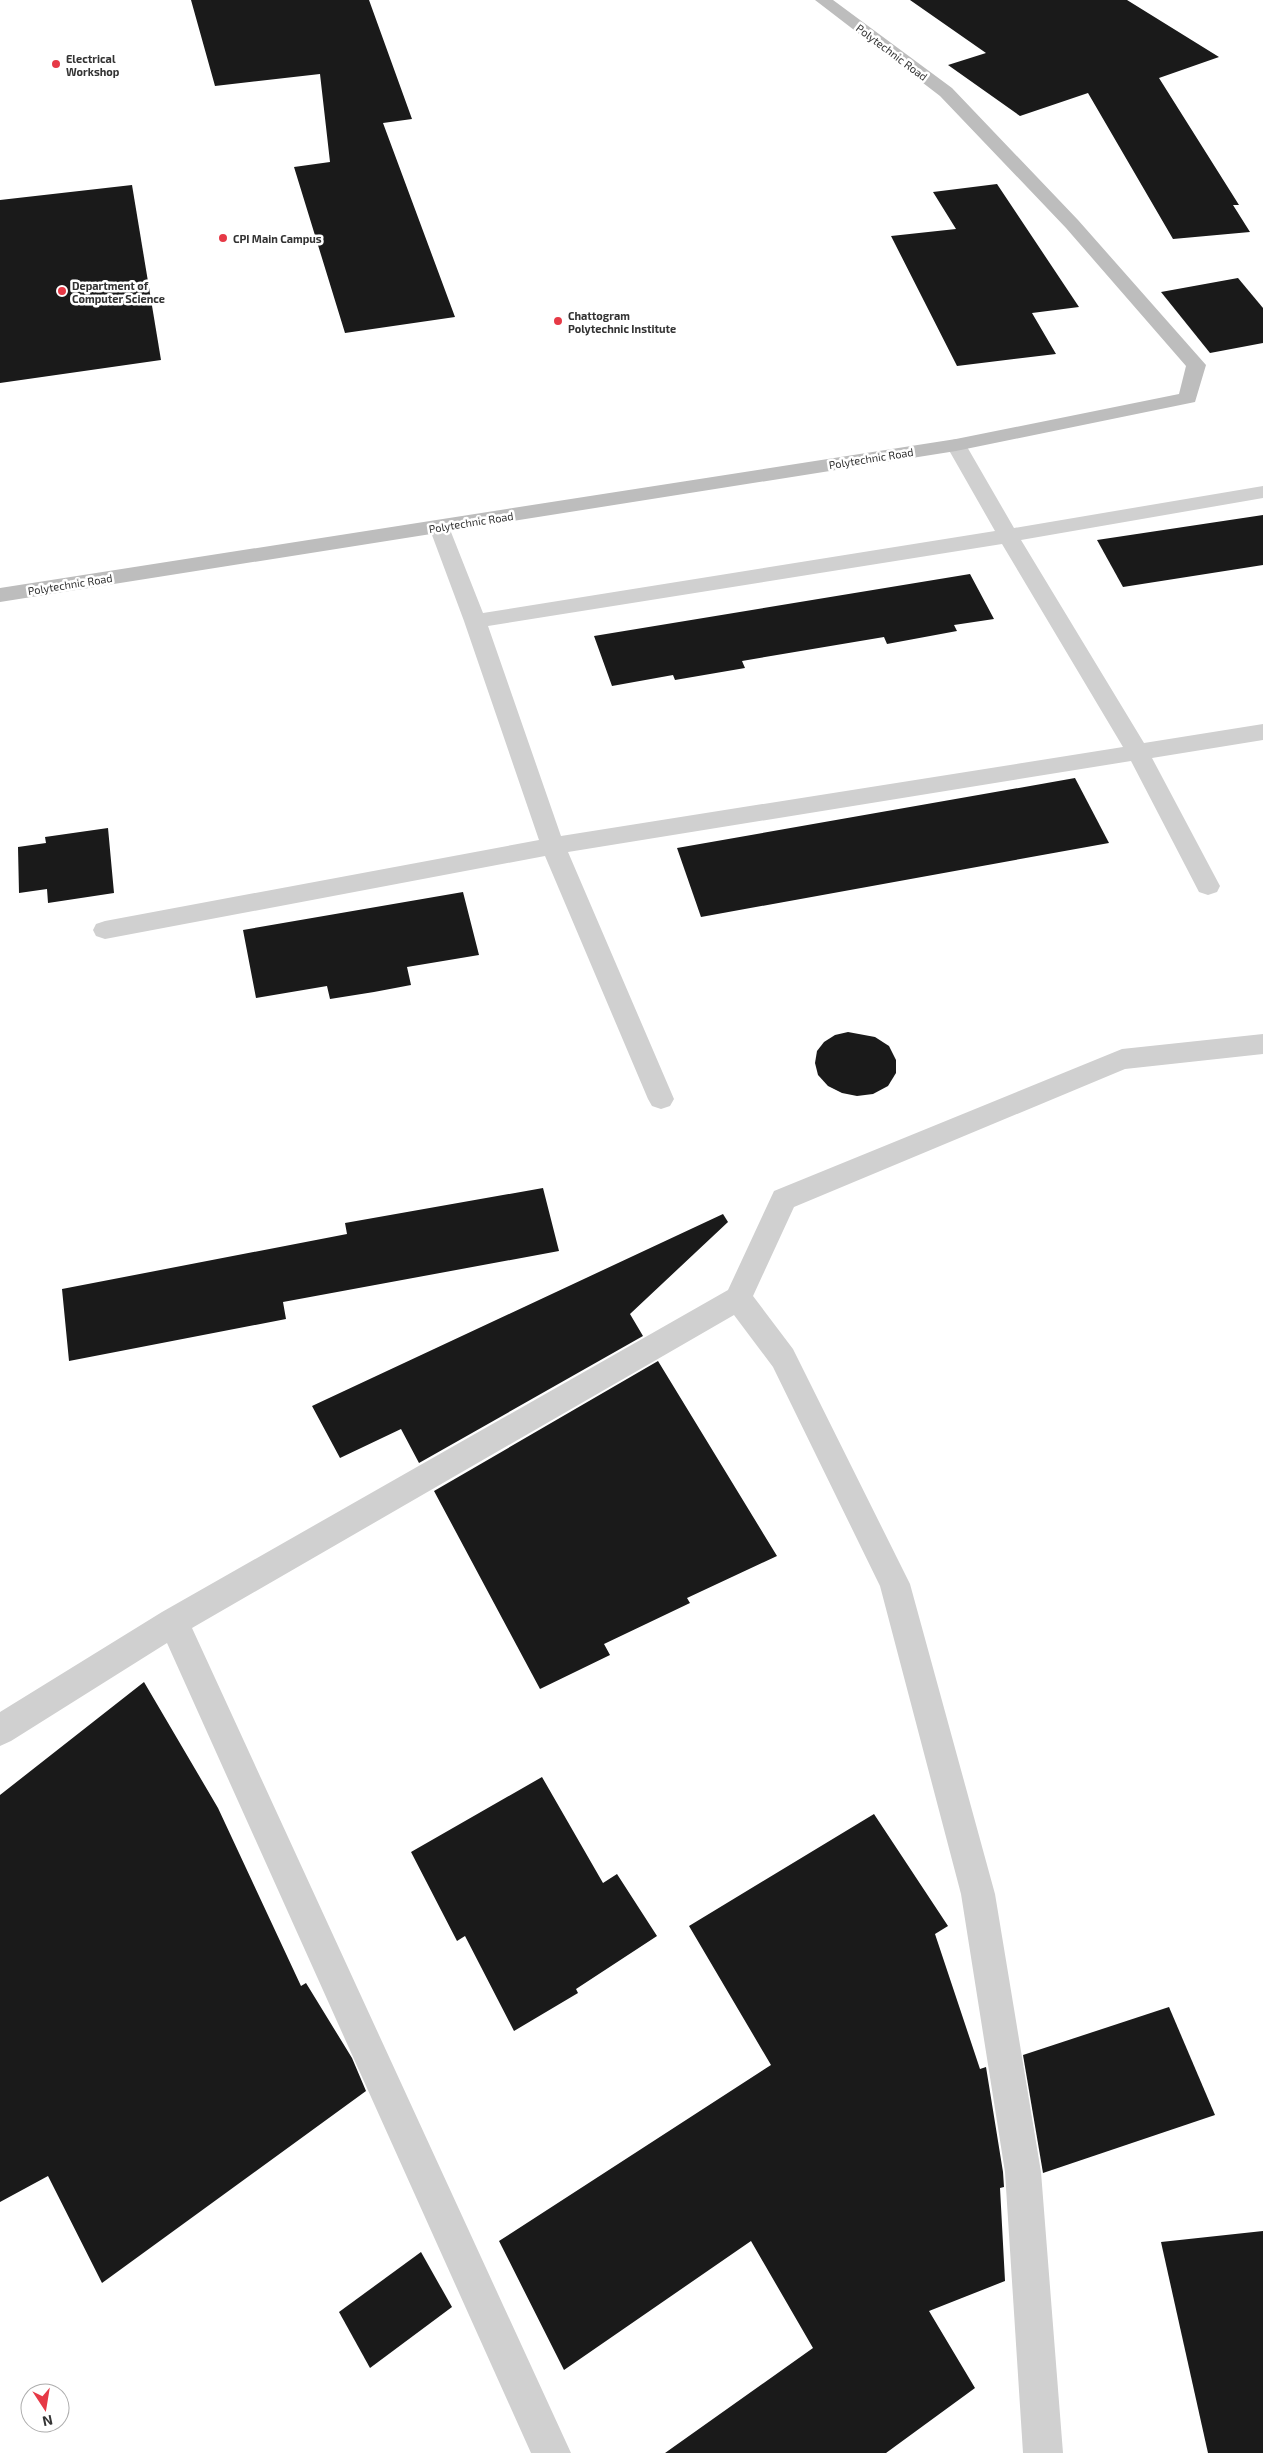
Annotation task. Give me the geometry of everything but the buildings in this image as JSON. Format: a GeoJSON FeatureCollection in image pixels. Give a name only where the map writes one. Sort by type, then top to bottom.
{"type":"FeatureCollection","features":[{"type":"Feature","properties":{"kind":"main road","name":"Polytechnic Road"},"geometry":{"type":"LineString","coordinates":[[0,595],[956,445],[1188,398],[1196,366],[1072,224],[946,92],[823,0]]}},
{"type":"Feature","properties":{"kind":"street"},"geometry":{"type":"LineString","coordinates":[[956,445],[1137,752],[1208,886]]}},
{"type":"Feature","properties":{"kind":"street"},"geometry":{"type":"LineString","coordinates":[[475,621],[1008,536],[1263,492]]}},
{"type":"Feature","properties":{"kind":"street"},"geometry":{"type":"LineString","coordinates":[[440,526],[553,846],[661,1099]]}},
{"type":"Feature","properties":{"kind":"street"},"geometry":{"type":"LineString","coordinates":[[104,930],[553,846],[1263,732]]}},
{"type":"Feature","properties":{"kind":"street"},"geometry":{"type":"LineString","coordinates":[[0,1730],[173,1622],[738,1298],[784,1199],[1122,1059],[1263,1044]]}},
{"type":"Feature","properties":{"kind":"street"},"geometry":{"type":"LineString","coordinates":[[738,1298],[783,1358],[895,1584],[978,1894],[1023,2172],[1043,2453]]}},
{"type":"Feature","properties":{"kind":"street"},"geometry":{"type":"LineString","coordinates":[[173,1622],[551,2453]]}},
{"type":"Feature","properties":{"kind":"place","name":"Electrical Workshop"},"geometry":{"type":"Point","coordinates":[56,64]}},
{"type":"Feature","properties":{"kind":"place","name":"CPI Main Campus"},"geometry":{"type":"Point","coordinates":[223,238]}},
{"type":"Feature","properties":{"kind":"place","name":"Department of Computer Science"},"geometry":{"type":"Point","coordinates":[62,291]}},
{"type":"Feature","properties":{"kind":"place","name":"Chattogram Polytechnic Institute"},"geometry":{"type":"Point","coordinates":[558,321]}}]}
